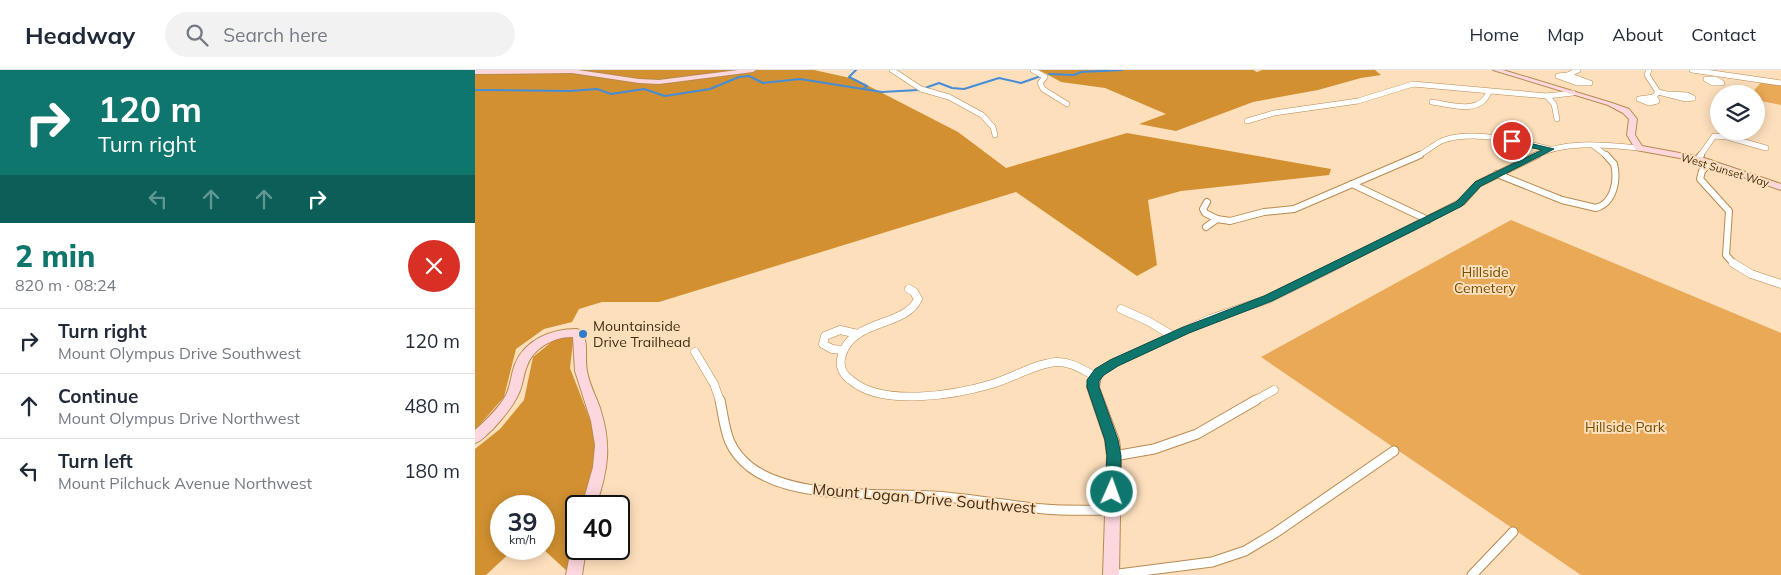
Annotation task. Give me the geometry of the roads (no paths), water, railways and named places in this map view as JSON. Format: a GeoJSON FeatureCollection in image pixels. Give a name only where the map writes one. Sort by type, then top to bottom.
{"type":"FeatureCollection","features":[{"type":"Feature","properties":{"kind":"street"},"geometry":{"type":"LineString","coordinates":[[475,72],[572,72],[639,82],[659,82],[753,70]]}},
{"type":"Feature","properties":{"kind":"street"},"geometry":{"type":"LineString","coordinates":[[892,70],[921,89],[949,97],[982,116],[993,127],[995,135]]}},
{"type":"Feature","properties":{"kind":"street"},"geometry":{"type":"LineString","coordinates":[[1033,70],[1045,77],[1040,83],[1043,89],[1067,104]]}},
{"type":"Feature","properties":{"kind":"street"},"geometry":{"type":"LineString","coordinates":[[1496,70],[1616,106],[1629,114],[1633,119],[1630,131],[1632,138],[1639,148]]}},
{"type":"Feature","properties":{"kind":"street"},"geometry":{"type":"LineString","coordinates":[[1567,75],[1586,80],[1590,83],[1577,83],[1558,76],[1567,75],[1578,70]]}},
{"type":"Feature","properties":{"kind":"street"},"geometry":{"type":"LineString","coordinates":[[1649,70],[1647,75],[1658,92],[1669,94]]}},
{"type":"Feature","properties":{"kind":"street"},"geometry":{"type":"LineString","coordinates":[[1692,70],[1715,77],[1735,73]]}},
{"type":"Feature","properties":{"kind":"street"},"geometry":{"type":"LineString","coordinates":[[1724,70],[1781,83]]}},
{"type":"Feature","properties":{"kind":"street"},"geometry":{"type":"LineString","coordinates":[[1247,121],[1273,112],[1359,101],[1408,84],[1430,84],[1489,92],[1547,96],[1573,93]]}},
{"type":"Feature","properties":{"kind":"street"},"geometry":{"type":"LineString","coordinates":[[1432,102],[1475,106],[1483,102],[1489,92]]}},
{"type":"Feature","properties":{"kind":"street"},"geometry":{"type":"LineString","coordinates":[[1654,97],[1658,92]]}},
{"type":"Feature","properties":{"kind":"street"},"geometry":{"type":"LineString","coordinates":[[1547,96],[1554,104],[1557,119]]}},
{"type":"Feature","properties":{"kind":"street"},"geometry":{"type":"LineString","coordinates":[[1698,159],[1714,136],[1727,137],[1766,148]]}},
{"type":"Feature","properties":{"kind":"street"},"geometry":{"type":"LineString","coordinates":[[1207,202],[1204,211],[1217,219],[1230,221],[1264,212],[1294,209],[1424,153],[1451,138],[1499,140],[1532,144],[1550,149],[1594,146],[1639,148]]}},
{"type":"Feature","properties":{"kind":"street"},"geometry":{"type":"LineString","coordinates":[[1497,174],[1579,206],[1597,208],[1604,204],[1614,192],[1617,167],[1614,162],[1594,146]]}},
{"type":"Feature","properties":{"kind":"street","name":"West Sunset Way"},"geometry":{"type":"LineString","coordinates":[[1639,148],[1698,159],[1781,187]]}},
{"type":"Feature","properties":{"kind":"street"},"geometry":{"type":"LineString","coordinates":[[1394,451],[1275,533],[1245,551],[1212,562],[1111,575],[1114,456],[1112,440],[1093,387],[1095,376],[1114,363],[1233,310],[1268,299],[1428,220],[1459,204],[1478,184],[1550,149]]}},
{"type":"Feature","properties":{"kind":"street"},"geometry":{"type":"LineString","coordinates":[[1710,163],[1702,171],[1700,179],[1729,211],[1726,255],[1729,260],[1744,270],[1766,280],[1781,284]]}},
{"type":"Feature","properties":{"kind":"street"},"geometry":{"type":"LineString","coordinates":[[1352,184],[1428,220]]}},
{"type":"Feature","properties":{"kind":"street"},"geometry":{"type":"LineString","coordinates":[[1206,227],[1217,219]]}},
{"type":"Feature","properties":{"kind":"street"},"geometry":{"type":"LineString","coordinates":[[909,289],[917,296],[918,303],[915,306],[857,334],[843,350],[840,359],[845,376],[851,382],[866,390],[896,396],[962,392],[1057,362],[1080,368],[1095,376]]}},
{"type":"Feature","properties":{"kind":"street"},"geometry":{"type":"LineString","coordinates":[[1121,309],[1148,321],[1173,336]]}},
{"type":"Feature","properties":{"kind":"street"},"geometry":{"type":"LineString","coordinates":[[843,350],[826,347],[823,344],[825,336],[840,330],[857,334]]}},
{"type":"Feature","properties":{"kind":"street"},"geometry":{"type":"LineString","coordinates":[[475,438],[511,398],[521,364],[530,351],[544,341],[576,333],[580,338],[579,365],[582,377],[600,425],[603,441],[601,466],[592,495]]}},
{"type":"Feature","properties":{"kind":"street","name":"Mount Logan Drive Southwest"},"geometry":{"type":"LineString","coordinates":[[695,352],[718,393],[726,435],[733,450],[755,470],[774,479],[794,485],[851,494],[933,496],[1038,509],[1112,510]]}},
{"type":"Feature","properties":{"kind":"street"},"geometry":{"type":"LineString","coordinates":[[1114,456],[1154,449],[1197,434],[1274,390]]}},
{"type":"Feature","properties":{"kind":"street"},"geometry":{"type":"LineString","coordinates":[[1472,575],[1513,532]]}},
{"type":"Feature","properties":{"kind":"street"},"geometry":{"type":"LineString","coordinates":[[575,575],[577,560]]}},
{"type":"Feature","properties":{"kind":"waterway"},"geometry":{"type":"LineString","coordinates":[[856,70],[849,77],[867,86],[864,88]]}},
{"type":"Feature","properties":{"kind":"waterway"},"geometry":{"type":"LineString","coordinates":[[1049,74],[1074,75],[1081,72],[1122,70]]}},
{"type":"Feature","properties":{"kind":"waterway"},"geometry":{"type":"LineString","coordinates":[[475,90],[570,91],[597,89],[611,94],[644,89],[665,96],[710,89],[739,77],[749,76],[763,83],[800,79],[882,92],[918,90]]}},
{"type":"Feature","properties":{"kind":"waterway"},"geometry":{"type":"LineString","coordinates":[[925,88],[939,83],[952,88],[964,89],[999,78],[1021,83],[1041,76]]}},
{"type":"Feature","properties":{"kind":"place","name":"Mountainside Drive Trailhead"},"geometry":{"type":"Point","coordinates":[583,334]}},
{"type":"Feature","properties":{"kind":"park label","name":"Hillside Cemetery"},"geometry":{"type":"Point","coordinates":[1485,280]}},
{"type":"Feature","properties":{"kind":"park label","name":"Hillside Park"},"geometry":{"type":"Point","coordinates":[1625,427]}}]}
